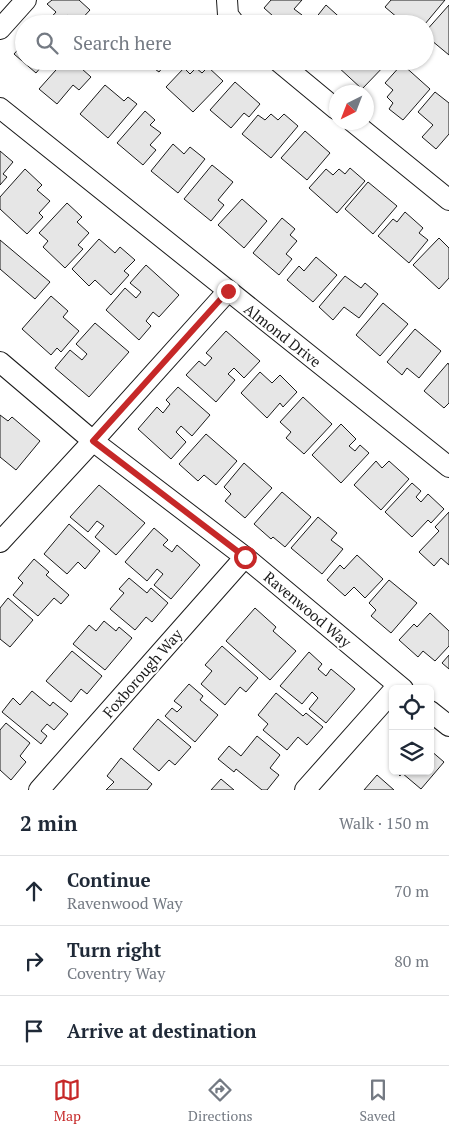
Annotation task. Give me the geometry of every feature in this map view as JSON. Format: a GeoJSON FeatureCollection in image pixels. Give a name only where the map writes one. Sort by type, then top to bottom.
{"type":"FeatureCollection","features":[{"type":"Feature","properties":{"kind":"street"},"geometry":{"type":"LineString","coordinates":[[0,29],[26,0]]}},
{"type":"Feature","properties":{"kind":"street"},"geometry":{"type":"LineString","coordinates":[[227,1],[228,15]]}},
{"type":"Feature","properties":{"kind":"street"},"geometry":{"type":"LineString","coordinates":[[289,70],[329,103]]}},
{"type":"Feature","properties":{"kind":"street","name":"Almond Drive"},"geometry":{"type":"LineString","coordinates":[[0,108],[449,467]]}},
{"type":"Feature","properties":{"kind":"street"},"geometry":{"type":"LineString","coordinates":[[363,130],[449,200]]}},
{"type":"Feature","properties":{"kind":"street"},"geometry":{"type":"LineString","coordinates":[[0,542],[228,291]]}},
{"type":"Feature","properties":{"kind":"street","name":"Ravenwood Way"},"geometry":{"type":"LineString","coordinates":[[0,362],[93,441],[245,557],[394,685]]}},
{"type":"Feature","properties":{"kind":"street","name":"Foxborough Way"},"geometry":{"type":"LineString","coordinates":[[39,790],[245,557]]}},
{"type":"Feature","properties":{"kind":"street"},"geometry":{"type":"LineString","coordinates":[[305,790],[389,697]]}},
{"type":"Feature","properties":{"kind":"street"},"geometry":{"type":"LineString","coordinates":[[434,714],[449,726]]}},
{"type":"Feature","properties":{"kind":"building"},"geometry":{"type":"Polygon","coordinates":[[[52,0],[79,0],[90,10],[85,15],[53,15],[56,12],[47,4],[52,0]]]}},
{"type":"Feature","properties":{"kind":"building"},"geometry":{"type":"Polygon","coordinates":[[[271,0],[302,0],[294,9],[302,15],[272,15],[264,8],[271,0]]]}},
{"type":"Feature","properties":{"kind":"building"},"geometry":{"type":"Polygon","coordinates":[[[391,0],[445,0],[432,15],[394,15],[385,7],[391,0]]]}},
{"type":"Feature","properties":{"kind":"building"},"geometry":{"type":"Polygon","coordinates":[[[326,5],[337,15],[318,15],[326,5]]]}},
{"type":"Feature","properties":{"kind":"building"},"geometry":{"type":"Polygon","coordinates":[[[449,5],[449,55],[434,42],[434,22],[449,5]]]}},
{"type":"Feature","properties":{"kind":"building"},"geometry":{"type":"Polygon","coordinates":[[[56,70],[83,70],[91,77],[79,90],[73,85],[57,104],[39,89],[56,70]]]}},
{"type":"Feature","properties":{"kind":"building"},"geometry":{"type":"Polygon","coordinates":[[[182,70],[186,70],[190,74],[194,70],[198,70],[202,73],[205,70],[211,70],[223,81],[193,112],[166,87],[182,70]]]}},
{"type":"Feature","properties":{"kind":"building"},"geometry":{"type":"Polygon","coordinates":[[[341,70],[380,70],[366,85],[358,85],[341,70]]]}},
{"type":"Feature","properties":{"kind":"building"},"geometry":{"type":"Polygon","coordinates":[[[397,70],[409,70],[430,89],[403,120],[389,109],[393,103],[387,97],[393,90],[385,83],[397,70]]]}},
{"type":"Feature","properties":{"kind":"building"},"geometry":{"type":"Polygon","coordinates":[[[235,82],[260,104],[249,117],[244,113],[231,128],[210,110],[235,82]]]}},
{"type":"Feature","properties":{"kind":"building"},"geometry":{"type":"Polygon","coordinates":[[[105,85],[124,101],[128,97],[137,104],[108,138],[80,114],[105,85]]]}},
{"type":"Feature","properties":{"kind":"building"},"geometry":{"type":"Polygon","coordinates":[[[435,92],[449,103],[449,134],[436,149],[422,137],[433,125],[418,112],[435,92]]]}},
{"type":"Feature","properties":{"kind":"building"},"geometry":{"type":"Polygon","coordinates":[[[145,111],[155,120],[150,125],[161,133],[150,145],[156,150],[143,165],[117,143],[145,111]]]}},
{"type":"Feature","properties":{"kind":"building"},"geometry":{"type":"Polygon","coordinates":[[[271,114],[278,120],[284,114],[298,126],[271,158],[242,134],[258,115],[265,120],[271,114]]]}},
{"type":"Feature","properties":{"kind":"building"},"geometry":{"type":"Polygon","coordinates":[[[305,131],[330,153],[307,180],[281,158],[305,131]]]}},
{"type":"Feature","properties":{"kind":"building"},"geometry":{"type":"Polygon","coordinates":[[[173,144],[184,154],[190,147],[205,159],[178,193],[151,171],[173,144]]]}},
{"type":"Feature","properties":{"kind":"building"},"geometry":{"type":"Polygon","coordinates":[[[0,151],[13,162],[3,174],[7,177],[0,185],[0,151]]]}},
{"type":"Feature","properties":{"kind":"building"},"geometry":{"type":"Polygon","coordinates":[[[212,165],[233,182],[218,200],[224,205],[211,221],[184,199],[212,165]]]}},
{"type":"Feature","properties":{"kind":"building"},"geometry":{"type":"Polygon","coordinates":[[[350,168],[365,181],[337,213],[309,188],[326,169],[333,175],[339,169],[345,174],[350,168]]]}},
{"type":"Feature","properties":{"kind":"building"},"geometry":{"type":"Polygon","coordinates":[[[25,169],[42,185],[37,190],[50,201],[39,213],[43,217],[27,234],[0,209],[0,197],[25,169]]]}},
{"type":"Feature","properties":{"kind":"building"},"geometry":{"type":"Polygon","coordinates":[[[368,182],[397,206],[373,234],[345,209],[368,182]]]}},
{"type":"Feature","properties":{"kind":"building"},"geometry":{"type":"Polygon","coordinates":[[[242,199],[267,221],[244,248],[218,225],[242,199]]]}},
{"type":"Feature","properties":{"kind":"building"},"geometry":{"type":"Polygon","coordinates":[[[67,203],[82,217],[77,222],[89,233],[78,245],[83,249],[65,268],[43,247],[48,241],[39,233],[67,203]]]}},
{"type":"Feature","properties":{"kind":"building"},"geometry":{"type":"Polygon","coordinates":[[[405,212],[423,228],[419,233],[428,240],[409,263],[378,236],[393,219],[397,222],[405,212]]]}},
{"type":"Feature","properties":{"kind":"building"},"geometry":{"type":"Polygon","coordinates":[[[282,218],[295,229],[290,235],[297,241],[286,254],[292,259],[279,275],[253,253],[282,218]]]}},
{"type":"Feature","properties":{"kind":"building"},"geometry":{"type":"Polygon","coordinates":[[[439,238],[449,248],[449,278],[439,289],[413,265],[439,238]]]}},
{"type":"Feature","properties":{"kind":"building"},"geometry":{"type":"Polygon","coordinates":[[[99,239],[115,253],[120,247],[135,260],[124,271],[129,275],[111,295],[95,280],[89,286],[72,269],[99,239]]]}},
{"type":"Feature","properties":{"kind":"building"},"geometry":{"type":"Polygon","coordinates":[[[0,240],[50,282],[35,299],[0,269],[0,240]]]}},
{"type":"Feature","properties":{"kind":"building"},"geometry":{"type":"Polygon","coordinates":[[[316,257],[337,275],[313,302],[287,280],[299,266],[304,271],[316,257]]]}},
{"type":"Feature","properties":{"kind":"building"},"geometry":{"type":"Polygon","coordinates":[[[146,265],[179,295],[159,317],[153,312],[146,321],[151,326],[139,340],[106,310],[125,288],[136,298],[141,292],[130,283],[146,265]]]}},
{"type":"Feature","properties":{"kind":"building"},"geometry":{"type":"Polygon","coordinates":[[[345,276],[361,288],[365,283],[378,294],[359,318],[344,307],[333,320],[319,307],[345,276]]]}},
{"type":"Feature","properties":{"kind":"building"},"geometry":{"type":"Polygon","coordinates":[[[51,296],[68,311],[63,317],[79,331],[61,352],[57,348],[51,355],[22,329],[51,296]]]}},
{"type":"Feature","properties":{"kind":"building"},"geometry":{"type":"Polygon","coordinates":[[[383,303],[408,324],[380,356],[356,335],[383,303]]]}},
{"type":"Feature","properties":{"kind":"building"},"geometry":{"type":"Polygon","coordinates":[[[95,323],[129,352],[89,397],[55,368],[70,350],[82,360],[87,354],[76,344],[95,323]]]}},
{"type":"Feature","properties":{"kind":"building"},"geometry":{"type":"Polygon","coordinates":[[[415,329],[441,351],[419,378],[407,368],[402,375],[387,362],[415,329]]]}},
{"type":"Feature","properties":{"kind":"building"},"geometry":{"type":"Polygon","coordinates":[[[226,331],[260,361],[244,378],[234,368],[228,374],[235,380],[216,402],[186,375],[199,361],[205,366],[212,358],[206,353],[226,331]]]}},
{"type":"Feature","properties":{"kind":"building"},"geometry":{"type":"Polygon","coordinates":[[[448,363],[449,403],[444,408],[424,391],[448,363]]]}},
{"type":"Feature","properties":{"kind":"building"},"geometry":{"type":"Polygon","coordinates":[[[260,372],[272,383],[280,375],[297,392],[283,407],[280,403],[267,418],[241,393],[260,372]]]}},
{"type":"Feature","properties":{"kind":"building"},"geometry":{"type":"Polygon","coordinates":[[[178,387],[210,415],[192,436],[181,426],[176,432],[186,442],[171,459],[138,429],[157,407],[163,413],[170,404],[166,400],[178,387]]]}},
{"type":"Feature","properties":{"kind":"building"},"geometry":{"type":"Polygon","coordinates":[[[303,397],[332,424],[304,454],[286,438],[291,432],[280,422],[303,397]]]}},
{"type":"Feature","properties":{"kind":"building"},"geometry":{"type":"Polygon","coordinates":[[[0,415],[8,421],[12,417],[40,441],[16,470],[0,457],[0,415]]]}},
{"type":"Feature","properties":{"kind":"building"},"geometry":{"type":"Polygon","coordinates":[[[341,424],[356,439],[349,446],[355,451],[360,445],[369,453],[341,483],[312,455],[341,424]]]}},
{"type":"Feature","properties":{"kind":"building"},"geometry":{"type":"Polygon","coordinates":[[[206,434],[237,461],[216,485],[204,475],[198,481],[179,464],[206,434]]]}},
{"type":"Feature","properties":{"kind":"building"},"geometry":{"type":"Polygon","coordinates":[[[376,461],[382,468],[389,461],[409,479],[381,510],[354,485],[376,461]]]}},
{"type":"Feature","properties":{"kind":"building"},"geometry":{"type":"Polygon","coordinates":[[[244,463],[272,488],[245,518],[225,501],[231,494],[224,487],[244,463]]]}},
{"type":"Feature","properties":{"kind":"building"},"geometry":{"type":"Polygon","coordinates":[[[412,483],[421,491],[416,497],[421,502],[428,494],[444,509],[431,523],[428,520],[412,537],[385,512],[412,483]]]}},
{"type":"Feature","properties":{"kind":"building"},"geometry":{"type":"Polygon","coordinates":[[[99,485],[145,523],[116,555],[95,537],[104,526],[97,521],[88,532],[70,517],[99,485]]]}},
{"type":"Feature","properties":{"kind":"building"},"geometry":{"type":"Polygon","coordinates":[[[282,492],[311,517],[285,547],[273,537],[271,539],[254,524],[282,492]]]}},
{"type":"Feature","properties":{"kind":"building"},"geometry":{"type":"Polygon","coordinates":[[[449,512],[449,565],[441,558],[434,566],[419,552],[439,531],[435,527],[449,512]]]}},
{"type":"Feature","properties":{"kind":"building"},"geometry":{"type":"Polygon","coordinates":[[[318,517],[337,533],[331,540],[343,549],[322,574],[291,548],[318,517]]]}},
{"type":"Feature","properties":{"kind":"building"},"geometry":{"type":"Polygon","coordinates":[[[69,524],[100,551],[85,569],[78,562],[67,574],[44,554],[69,524]]]}},
{"type":"Feature","properties":{"kind":"building"},"geometry":{"type":"Polygon","coordinates":[[[154,528],[168,540],[163,545],[172,552],[177,545],[200,565],[171,599],[154,585],[163,574],[157,569],[147,581],[125,562],[154,528]]]}},
{"type":"Feature","properties":{"kind":"building"},"geometry":{"type":"Polygon","coordinates":[[[357,555],[383,579],[365,598],[354,587],[345,596],[327,580],[340,565],[344,569],[357,555]]]}},
{"type":"Feature","properties":{"kind":"building"},"geometry":{"type":"Polygon","coordinates":[[[34,559],[49,572],[46,575],[69,595],[61,604],[54,598],[38,616],[13,595],[23,583],[18,578],[34,559]]]}},
{"type":"Feature","properties":{"kind":"building"},"geometry":{"type":"Polygon","coordinates":[[[129,578],[147,593],[151,588],[168,603],[152,622],[146,617],[135,630],[110,609],[124,593],[119,589],[129,578]]]}},
{"type":"Feature","properties":{"kind":"building"},"geometry":{"type":"Polygon","coordinates":[[[389,580],[417,603],[391,633],[371,616],[376,610],[369,603],[389,580]]]}},
{"type":"Feature","properties":{"kind":"building"},"geometry":{"type":"Polygon","coordinates":[[[8,598],[33,620],[10,647],[0,639],[0,608],[8,598]]]}},
{"type":"Feature","properties":{"kind":"building"},"geometry":{"type":"Polygon","coordinates":[[[255,608],[276,627],[273,631],[296,651],[270,680],[226,641],[255,608]]]}},
{"type":"Feature","properties":{"kind":"building"},"geometry":{"type":"Polygon","coordinates":[[[430,613],[449,631],[449,646],[435,661],[423,651],[418,657],[399,640],[414,624],[417,627],[430,613]]]}},
{"type":"Feature","properties":{"kind":"building"},"geometry":{"type":"Polygon","coordinates":[[[104,621],[116,631],[119,627],[132,638],[105,670],[73,644],[89,625],[96,631],[104,621]]]}},
{"type":"Feature","properties":{"kind":"building"},"geometry":{"type":"Polygon","coordinates":[[[222,646],[258,678],[246,692],[240,687],[225,705],[201,684],[212,671],[205,665],[222,646]]]}},
{"type":"Feature","properties":{"kind":"building"},"geometry":{"type":"Polygon","coordinates":[[[72,651],[102,676],[87,694],[81,689],[71,702],[46,681],[72,651]]]}},
{"type":"Feature","properties":{"kind":"building"},"geometry":{"type":"Polygon","coordinates":[[[309,652],[322,664],[318,669],[326,676],[331,669],[355,689],[326,723],[309,709],[318,698],[312,692],[302,704],[280,686],[309,652]]]}},
{"type":"Feature","properties":{"kind":"building"},"geometry":{"type":"Polygon","coordinates":[[[449,655],[449,669],[442,663],[449,655]]]}},
{"type":"Feature","properties":{"kind":"building"},"geometry":{"type":"Polygon","coordinates":[[[189,684],[203,696],[200,700],[218,715],[195,742],[165,716],[172,708],[177,712],[182,707],[174,701],[189,684]]]}},
{"type":"Feature","properties":{"kind":"building"},"geometry":{"type":"Polygon","coordinates":[[[32,691],[50,706],[53,702],[68,714],[54,730],[47,724],[41,731],[47,736],[41,744],[2,712],[13,698],[20,705],[32,691]]]}},
{"type":"Feature","properties":{"kind":"building"},"geometry":{"type":"Polygon","coordinates":[[[276,693],[303,716],[306,713],[323,727],[307,745],[298,737],[287,750],[263,730],[268,724],[258,715],[276,693]]]}},
{"type":"Feature","properties":{"kind":"building"},"geometry":{"type":"Polygon","coordinates":[[[158,719],[191,747],[175,765],[169,760],[159,771],[133,749],[158,719]]]}},
{"type":"Feature","properties":{"kind":"building"},"geometry":{"type":"Polygon","coordinates":[[[6,723],[30,743],[20,756],[26,762],[11,780],[0,770],[0,730],[6,723]]]}},
{"type":"Feature","properties":{"kind":"building"},"geometry":{"type":"Polygon","coordinates":[[[257,736],[280,755],[270,768],[279,775],[267,790],[262,790],[236,769],[234,772],[218,759],[229,746],[241,756],[257,736]]]}},
{"type":"Feature","properties":{"kind":"building"},"geometry":{"type":"Polygon","coordinates":[[[434,753],[444,762],[434,774],[434,753]]]}},
{"type":"Feature","properties":{"kind":"building"},"geometry":{"type":"Polygon","coordinates":[[[121,758],[152,784],[147,790],[106,790],[114,782],[107,776],[121,758]]]}},
{"type":"Feature","properties":{"kind":"building"},"geometry":{"type":"Polygon","coordinates":[[[377,775],[394,790],[364,790],[377,775]]]}},
{"type":"Feature","properties":{"kind":"building"},"geometry":{"type":"Polygon","coordinates":[[[404,775],[433,775],[421,789],[404,775]]]}},
{"type":"Feature","properties":{"kind":"building"},"geometry":{"type":"Polygon","coordinates":[[[221,779],[234,790],[211,790],[221,779]]]}},
{"type":"Feature","properties":{"kind":"route"},"geometry":{"type":"LineString","coordinates":[[228,291],[93,441],[245,557]]}}]}
